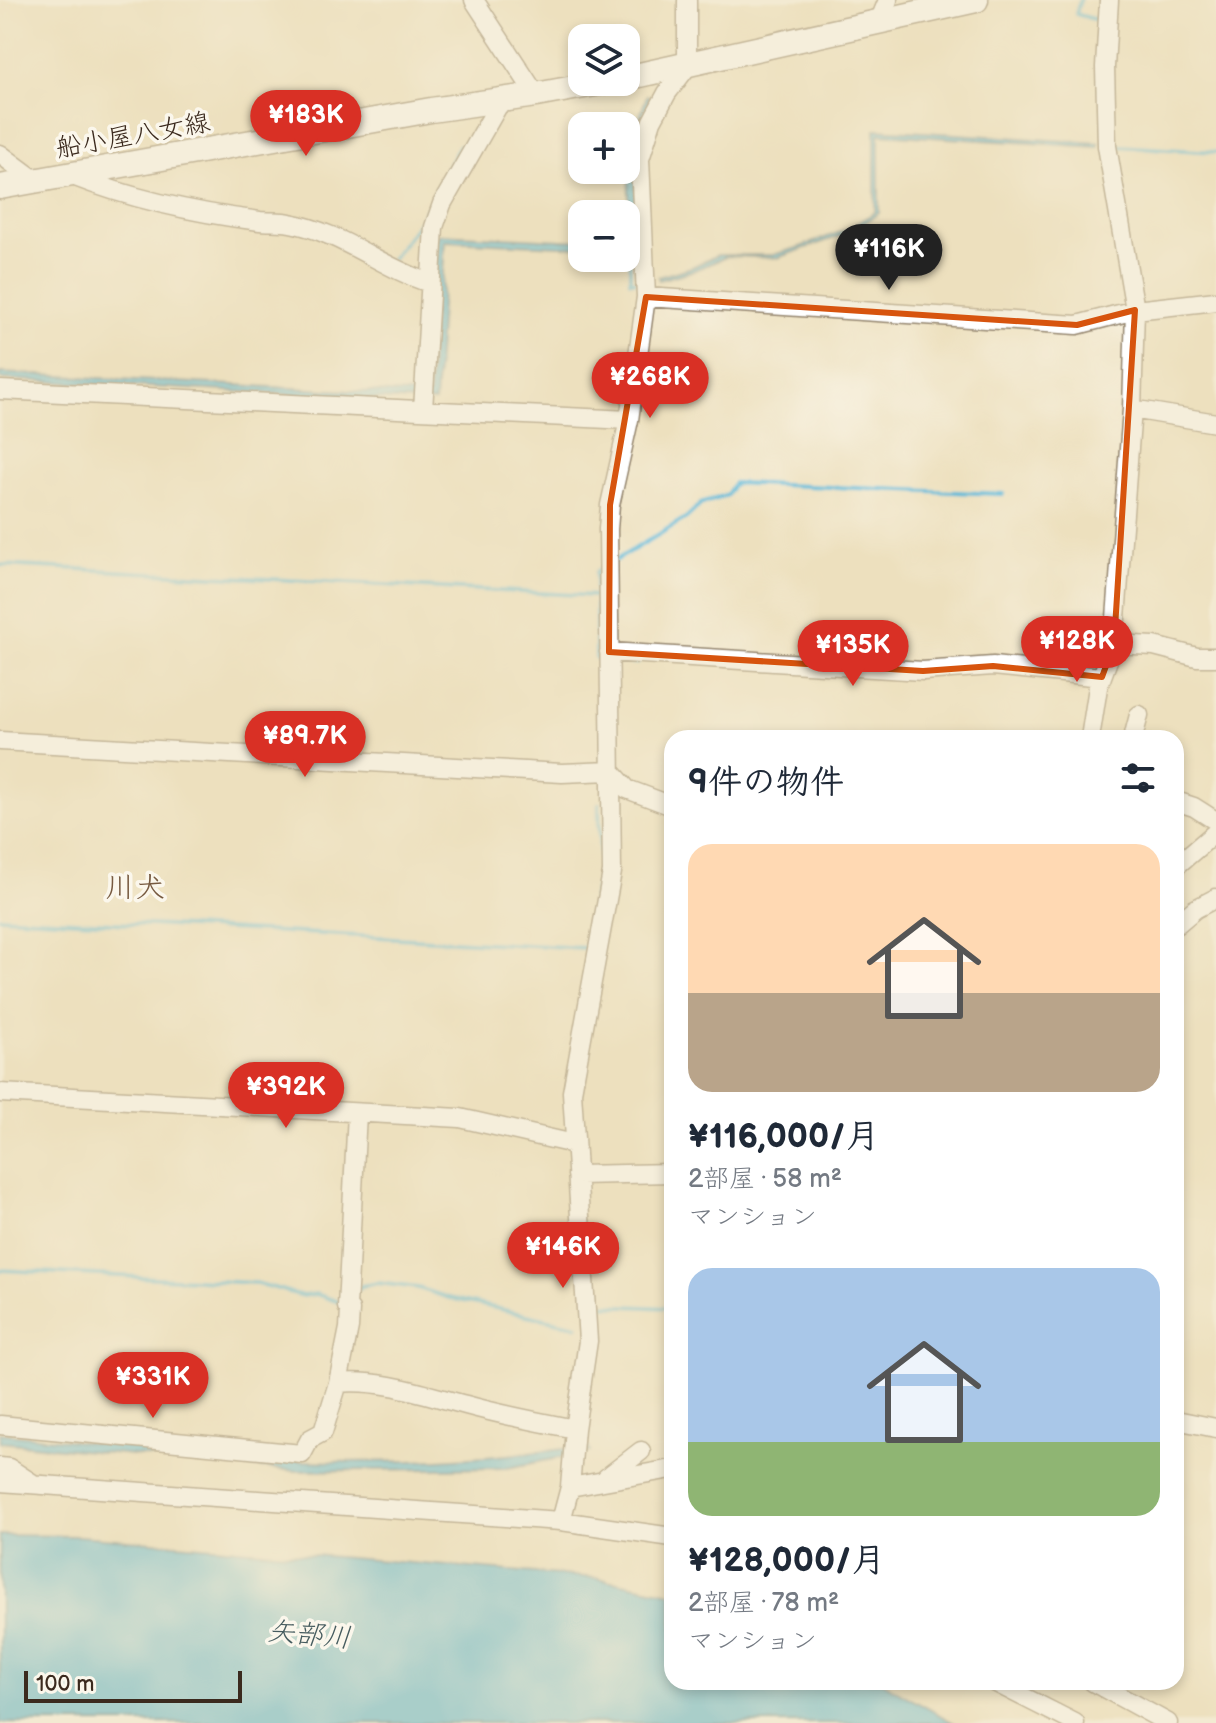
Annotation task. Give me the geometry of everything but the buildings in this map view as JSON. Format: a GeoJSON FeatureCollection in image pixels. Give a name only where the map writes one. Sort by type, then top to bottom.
{"type":"FeatureCollection","features":[{"type":"Feature","properties":{"kind":"main road"},"geometry":{"type":"LineString","coordinates":[[640,75],[687,67],[884,11],[976,0]]}},
{"type":"Feature","properties":{"kind":"main road","name":"船小屋八女線"},"geometry":{"type":"LineString","coordinates":[[0,187],[568,89]]}},
{"type":"Feature","properties":{"kind":"street"},"geometry":{"type":"LineString","coordinates":[[474,0],[536,95]]}},
{"type":"Feature","properties":{"kind":"street"},"geometry":{"type":"LineString","coordinates":[[561,1521],[570,1487],[588,1341],[572,1092],[612,872],[608,529],[610,505],[629,420],[646,297],[640,159],[652,121],[667,93],[687,67],[687,0]]}},
{"type":"Feature","properties":{"kind":"street"},"geometry":{"type":"LineString","coordinates":[[1092,730],[1102,677],[1114,644],[1132,409],[1135,310],[1107,146],[1105,67],[1109,0]]}},
{"type":"Feature","properties":{"kind":"street"},"geometry":{"type":"LineString","coordinates":[[424,402],[434,227],[442,204],[502,99]]}},
{"type":"Feature","properties":{"kind":"street"},"geometry":{"type":"LineString","coordinates":[[0,154],[35,180]]}},
{"type":"Feature","properties":{"kind":"street"},"geometry":{"type":"LineString","coordinates":[[70,175],[112,191],[162,204],[291,223],[326,234],[410,277],[430,283]]}},
{"type":"Feature","properties":{"kind":"street"},"geometry":{"type":"LineString","coordinates":[[646,297],[1077,325],[1135,310],[1216,301]]}},
{"type":"Feature","properties":{"kind":"street"},"geometry":{"type":"LineString","coordinates":[[0,390],[424,402],[629,420]]}},
{"type":"Feature","properties":{"kind":"street"},"geometry":{"type":"LineString","coordinates":[[1132,409],[1216,423]]}},
{"type":"Feature","properties":{"kind":"street"},"geometry":{"type":"LineString","coordinates":[[1114,644],[1154,646],[1197,657],[1216,657]]}},
{"type":"Feature","properties":{"kind":"street"},"geometry":{"type":"LineString","coordinates":[[609,652],[923,671],[993,666],[1102,677]]}},
{"type":"Feature","properties":{"kind":"street"},"geometry":{"type":"LineString","coordinates":[[1135,730],[1139,715]]}},
{"type":"Feature","properties":{"kind":"street"},"geometry":{"type":"LineString","coordinates":[[0,741],[562,773],[611,771]]}},
{"type":"Feature","properties":{"kind":"street"},"geometry":{"type":"LineString","coordinates":[[611,771],[627,789],[664,803]]}},
{"type":"Feature","properties":{"kind":"street"},"geometry":{"type":"LineString","coordinates":[[1184,804],[1216,821]]}},
{"type":"Feature","properties":{"kind":"street"},"geometry":{"type":"LineString","coordinates":[[1184,858],[1216,832]]}},
{"type":"Feature","properties":{"kind":"street"},"geometry":{"type":"LineString","coordinates":[[1184,918],[1216,898]]}},
{"type":"Feature","properties":{"kind":"street"},"geometry":{"type":"LineString","coordinates":[[0,1093],[460,1118],[574,1144]]}},
{"type":"Feature","properties":{"kind":"street"},"geometry":{"type":"LineString","coordinates":[[0,1425],[302,1454],[310,1439],[323,1432],[338,1383],[349,1328],[350,1310],[347,1307],[357,1113]]}},
{"type":"Feature","properties":{"kind":"street"},"geometry":{"type":"LineString","coordinates":[[577,1175],[664,1173]]}},
{"type":"Feature","properties":{"kind":"street"},"geometry":{"type":"LineString","coordinates":[[338,1383],[396,1385],[516,1418],[575,1429]]}},
{"type":"Feature","properties":{"kind":"street"},"geometry":{"type":"LineString","coordinates":[[1184,1422],[1216,1428]]}},
{"type":"Feature","properties":{"kind":"street"},"geometry":{"type":"LineString","coordinates":[[601,1481],[641,1451]]}},
{"type":"Feature","properties":{"kind":"street"},"geometry":{"type":"LineString","coordinates":[[0,1467],[9,1468],[34,1484]]}},
{"type":"Feature","properties":{"kind":"street"},"geometry":{"type":"LineString","coordinates":[[570,1487],[664,1470]]}},
{"type":"Feature","properties":{"kind":"street"},"geometry":{"type":"LineString","coordinates":[[0,1482],[561,1521],[664,1536]]}},
{"type":"Feature","properties":{"kind":"street"},"geometry":{"type":"LineString","coordinates":[[1010,1690],[1075,1723]]}},
{"type":"Feature","properties":{"kind":"street"},"geometry":{"type":"LineString","coordinates":[[1108,1690],[1168,1723]]}},
{"type":"Feature","properties":{"kind":"highlighted area"},"geometry":{"type":"Polygon","coordinates":[[[646,297],[1077,325],[1135,310],[1114,644],[1102,677],[993,666],[923,671],[609,652],[610,505],[646,297]]]}},
{"type":"Feature","properties":{"kind":"water"},"geometry":{"type":"Polygon","coordinates":[[[647,95],[650,97],[640,129],[640,116],[647,95]]]}},
{"type":"Feature","properties":{"kind":"water"},"geometry":{"type":"Polygon","coordinates":[[[875,129],[1099,143],[1098,147],[879,134],[879,213],[849,233],[777,258],[728,256],[659,280],[658,277],[718,255],[773,255],[800,247],[846,230],[875,212],[875,129]]]}},
{"type":"Feature","properties":{"kind":"water"},"geometry":{"type":"Polygon","coordinates":[[[629,184],[635,184],[636,200],[629,200],[629,184]]]}},
{"type":"Feature","properties":{"kind":"water"},"geometry":{"type":"Polygon","coordinates":[[[438,234],[568,240],[568,246],[445,241],[435,402],[0,379],[0,373],[429,395],[438,234]]]}},
{"type":"Feature","properties":{"kind":"water"},"geometry":{"type":"Polygon","coordinates":[[[0,1433],[189,1453],[303,1461],[446,1460],[588,1446],[590,1452],[507,1468],[297,1471],[0,1442],[0,1433]]]}},
{"type":"Feature","properties":{"kind":"water","name":"矢部川"},"geometry":{"type":"Polygon","coordinates":[[[0,1535],[79,1536],[597,1578],[664,1591],[664,1690],[895,1690],[954,1723],[0,1723],[0,1535]]]}},
{"type":"Feature","properties":{"kind":"waterway"},"geometry":{"type":"LineString","coordinates":[[1080,0],[1076,14],[1100,21]]}},
{"type":"Feature","properties":{"kind":"waterway"},"geometry":{"type":"LineString","coordinates":[[392,259],[423,217],[459,146]]}},
{"type":"Feature","properties":{"kind":"waterway"},"geometry":{"type":"LineString","coordinates":[[1118,146],[1216,152]]}},
{"type":"Feature","properties":{"kind":"waterway"},"geometry":{"type":"LineString","coordinates":[[630,272],[630,281],[635,281]]}},
{"type":"Feature","properties":{"kind":"waterway"},"geometry":{"type":"LineString","coordinates":[[613,562],[686,518],[701,504],[727,495],[734,483],[1003,494]]}},
{"type":"Feature","properties":{"kind":"waterway"},"geometry":{"type":"LineString","coordinates":[[0,565],[596,596]]}},
{"type":"Feature","properties":{"kind":"waterway"},"geometry":{"type":"LineString","coordinates":[[602,568],[596,572],[596,658],[602,659]]}},
{"type":"Feature","properties":{"kind":"waterway"},"geometry":{"type":"LineString","coordinates":[[615,661],[638,663]]}},
{"type":"Feature","properties":{"kind":"waterway"},"geometry":{"type":"LineString","coordinates":[[0,917],[586,948],[600,861],[599,804]]}},
{"type":"Feature","properties":{"kind":"waterway"},"geometry":{"type":"LineString","coordinates":[[0,1270],[256,1283],[303,1296],[316,1294],[342,1303]]}},
{"type":"Feature","properties":{"kind":"waterway"},"geometry":{"type":"LineString","coordinates":[[355,1292],[361,1286],[378,1283],[418,1288],[449,1298],[577,1326]]}},
{"type":"Feature","properties":{"kind":"waterway"},"geometry":{"type":"LineString","coordinates":[[597,1305],[664,1308]]}},
{"type":"Feature","properties":{"kind":"district","name":"川犬"},"geometry":{"type":"Point","coordinates":[135,888]}}]}
